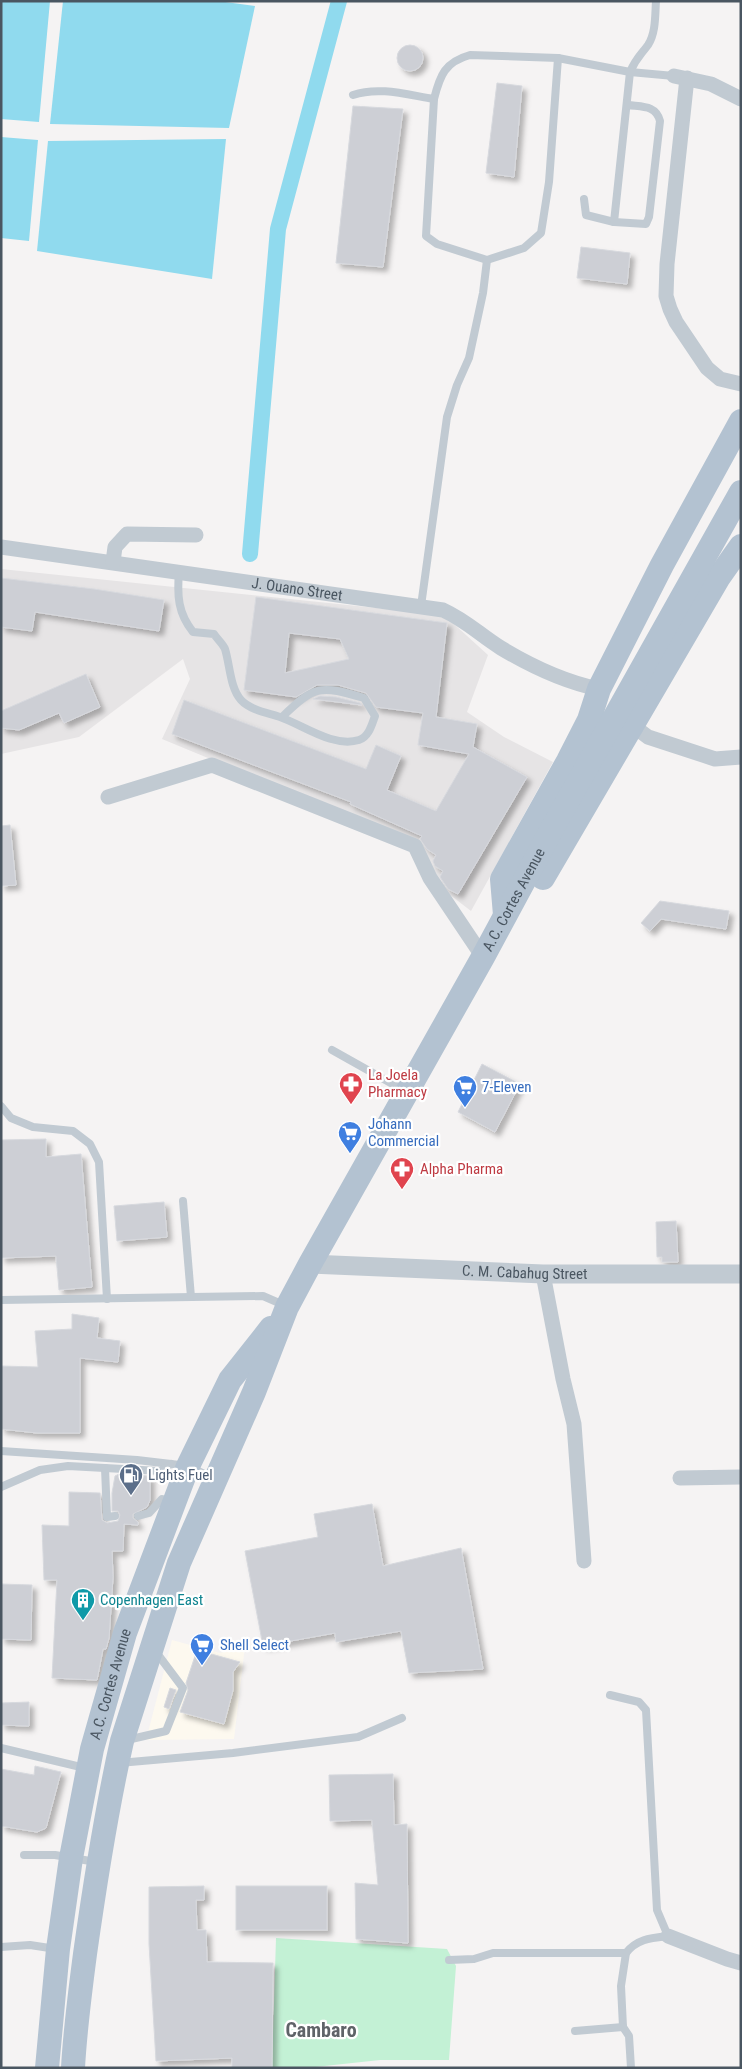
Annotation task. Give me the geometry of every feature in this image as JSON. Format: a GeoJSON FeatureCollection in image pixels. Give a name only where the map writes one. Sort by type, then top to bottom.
{"type":"FeatureCollection","features":[{"type":"Feature","properties":{"kind":"main road"},"geometry":{"type":"LineString","coordinates":[[505,915],[502,879],[590,720],[599,689],[662,565],[741,421]]}},
{"type":"Feature","properties":{"kind":"main road","name":"A.C. Cortes Avenue"},"geometry":{"type":"LineString","coordinates":[[73,2068],[74,2036],[98,1863],[120,1752],[178,1563],[254,1392],[287,1307],[337,1213],[483,957],[553,827],[741,492]]}},
{"type":"Feature","properties":{"kind":"main road"},"geometry":{"type":"LineString","coordinates":[[337,1213],[360,1206],[486,974],[719,577],[741,546]]}},
{"type":"Feature","properties":{"kind":"main road","name":"A.C. Cortes Avenue"},"geometry":{"type":"LineString","coordinates":[[47,2068],[58,1949],[71,1858],[88,1768],[125,1633],[174,1503],[180,1465],[230,1380],[287,1307]]}},
{"type":"Feature","properties":{"kind":"street"},"geometry":{"type":"LineString","coordinates":[[741,99],[711,84],[680,77],[666,296],[676,322],[707,368],[720,379],[741,384]]}},
{"type":"Feature","properties":{"kind":"street"},"geometry":{"type":"LineString","coordinates":[[113,562],[115,547],[127,534],[196,535]]}},
{"type":"Feature","properties":{"kind":"street","name":"J. Ouano Street"},"geometry":{"type":"LineString","coordinates":[[1,547],[443,610],[461,618],[500,648],[575,684],[599,689]]}},
{"type":"Feature","properties":{"kind":"street"},"geometry":{"type":"LineString","coordinates":[[632,725],[648,737],[715,759],[741,758]]}},
{"type":"Feature","properties":{"kind":"street"},"geometry":{"type":"LineString","coordinates":[[108,797],[212,765],[415,846],[430,878],[483,957]]}},
{"type":"Feature","properties":{"kind":"street","name":"C. M. Cabahug Street"},"geometry":{"type":"LineString","coordinates":[[310,1264],[543,1274],[741,1274]]}},
{"type":"Feature","properties":{"kind":"street"},"geometry":{"type":"LineString","coordinates":[[543,1274],[563,1379],[574,1424],[584,1561]]}},
{"type":"Feature","properties":{"kind":"street"},"geometry":{"type":"LineString","coordinates":[[680,1478],[741,1477]]}},
{"type":"Feature","properties":{"kind":"street"},"geometry":{"type":"LineString","coordinates":[[668,1936],[741,1963]]}},
{"type":"Feature","properties":{"kind":"lane"},"geometry":{"type":"LineString","coordinates":[[614,222],[630,72],[635,60],[648,44],[654,26],[656,1]]}},
{"type":"Feature","properties":{"kind":"lane"},"geometry":{"type":"LineString","coordinates":[[558,58],[548,182],[541,233],[524,248],[487,260],[437,244],[426,236],[434,99],[438,80],[446,68],[456,59],[470,55],[558,58],[630,72],[680,77]]}},
{"type":"Feature","properties":{"kind":"lane"},"geometry":{"type":"LineString","coordinates":[[353,95],[362,92],[381,91],[434,99]]}},
{"type":"Feature","properties":{"kind":"lane"},"geometry":{"type":"LineString","coordinates":[[584,199],[586,216],[614,222],[646,224],[649,216],[660,121],[658,113],[650,108],[628,104]]}},
{"type":"Feature","properties":{"kind":"lane"},"geometry":{"type":"LineString","coordinates":[[421,606],[447,417],[457,385],[469,358],[483,293],[487,260]]}},
{"type":"Feature","properties":{"kind":"lane"},"geometry":{"type":"LineString","coordinates":[[179,572],[177,591],[183,620],[193,632],[214,634],[224,647],[235,689],[242,701],[257,710],[282,718],[315,734],[349,742],[361,740],[368,734],[375,716],[364,698],[338,690],[326,690],[312,692],[303,697],[282,718]]}},
{"type":"Feature","properties":{"kind":"lane"},"geometry":{"type":"LineString","coordinates":[[332,1050],[406,1092]]}},
{"type":"Feature","properties":{"kind":"lane"},"geometry":{"type":"LineString","coordinates":[[1,1106],[11,1118],[33,1127],[73,1131],[90,1144],[99,1162],[107,1299]]}},
{"type":"Feature","properties":{"kind":"lane"},"geometry":{"type":"LineString","coordinates":[[183,1201],[192,1297]]}},
{"type":"Feature","properties":{"kind":"lane"},"geometry":{"type":"LineString","coordinates":[[1,1300],[263,1296],[287,1307]]}},
{"type":"Feature","properties":{"kind":"lane"},"geometry":{"type":"LineString","coordinates":[[1,1451],[180,1465],[214,1479]]}},
{"type":"Feature","properties":{"kind":"lane"},"geometry":{"type":"LineString","coordinates":[[1,1488],[40,1470],[68,1466],[160,1471],[180,1465]]}},
{"type":"Feature","properties":{"kind":"lane"},"geometry":{"type":"LineString","coordinates":[[105,1468],[107,1517],[115,1516]]}},
{"type":"Feature","properties":{"kind":"lane"},"geometry":{"type":"LineString","coordinates":[[138,1516],[149,1513],[162,1499],[174,1503]]}},
{"type":"Feature","properties":{"kind":"lane"},"geometry":{"type":"LineString","coordinates":[[120,1752],[166,1731],[183,1688],[152,1647]]}},
{"type":"Feature","properties":{"kind":"lane"},"geometry":{"type":"LineString","coordinates":[[610,1695],[639,1702],[646,1710],[657,1910],[668,1936],[648,1938],[634,1944],[626,1953],[621,1986],[623,2027],[629,2036],[631,2068]]}},
{"type":"Feature","properties":{"kind":"lane"},"geometry":{"type":"LineString","coordinates":[[120,1752],[234,1753],[358,1737],[402,1718]]}},
{"type":"Feature","properties":{"kind":"lane"},"geometry":{"type":"LineString","coordinates":[[1,1748],[88,1768]]}},
{"type":"Feature","properties":{"kind":"lane"},"geometry":{"type":"LineString","coordinates":[[24,1855],[55,1855],[98,1863]]}},
{"type":"Feature","properties":{"kind":"lane"},"geometry":{"type":"LineString","coordinates":[[1,1947],[30,1945],[58,1949]]}},
{"type":"Feature","properties":{"kind":"lane"},"geometry":{"type":"LineString","coordinates":[[449,1960],[474,1959],[493,1953],[626,1953]]}},
{"type":"Feature","properties":{"kind":"lane"},"geometry":{"type":"LineString","coordinates":[[575,2031],[623,2027]]}},
{"type":"Feature","properties":{"kind":"shaded area"},"geometry":{"type":"Polygon","coordinates":[[[1,569],[444,615],[488,655],[467,712],[504,737],[553,762],[471,911],[436,884],[416,844],[162,739],[190,679],[183,659],[79,737],[1,754],[1,569]]]}},
{"type":"Feature","properties":{"kind":"shaded area"},"geometry":{"type":"Polygon","coordinates":[[[172,1640],[220,1653],[245,1646],[234,1739],[146,1740],[172,1640]]]}},
{"type":"Feature","properties":{"kind":"green space"},"geometry":{"type":"Polygon","coordinates":[[[276,1938],[447,1949],[456,1966],[449,2060],[380,2060],[306,2068],[272,2068],[276,1938]]]}},
{"type":"Feature","properties":{"kind":"water"},"geometry":{"type":"Polygon","coordinates":[[[1,1],[50,1],[39,122],[1,119],[1,1]]]}},
{"type":"Feature","properties":{"kind":"water"},"geometry":{"type":"Polygon","coordinates":[[[63,1],[218,1],[255,6],[229,128],[50,124],[63,1]]]}},
{"type":"Feature","properties":{"kind":"water"},"geometry":{"type":"Polygon","coordinates":[[[1,137],[38,140],[29,241],[1,238],[1,137]]]}},
{"type":"Feature","properties":{"kind":"water"},"geometry":{"type":"Polygon","coordinates":[[[226,139],[212,279],[37,251],[48,141],[226,139]]]}},
{"type":"Feature","properties":{"kind":"building"},"geometry":{"type":"Polygon","coordinates":[[[410,45],[419,49],[423,58],[419,67],[410,71],[401,67],[397,58],[401,49],[410,45]]]}},
{"type":"Feature","properties":{"kind":"building"},"geometry":{"type":"Polygon","coordinates":[[[497,83],[522,86],[514,177],[486,173],[497,83]]]}},
{"type":"Feature","properties":{"kind":"building"},"geometry":{"type":"Polygon","coordinates":[[[353,106],[403,109],[383,267],[336,263],[353,106]]]}},
{"type":"Feature","properties":{"kind":"building"},"geometry":{"type":"Polygon","coordinates":[[[581,247],[630,253],[627,284],[577,278],[581,247]]]}},
{"type":"Feature","properties":{"kind":"building"},"geometry":{"type":"Polygon","coordinates":[[[1,578],[94,589],[164,600],[159,631],[35,612],[32,631],[1,627],[1,578]]]}},
{"type":"Feature","properties":{"kind":"building"},"geometry":{"type":"Polygon","coordinates":[[[256,597],[447,623],[436,717],[477,724],[473,747],[527,777],[458,894],[448,889],[440,877],[443,871],[435,866],[433,861],[436,855],[427,849],[420,839],[422,836],[350,804],[351,802],[172,734],[184,700],[366,769],[376,745],[401,756],[387,790],[436,811],[469,754],[418,745],[423,713],[376,707],[366,693],[338,685],[317,685],[296,697],[244,690],[256,597]],[[289,633],[285,673],[349,659],[340,639],[289,633]]]}},
{"type":"Feature","properties":{"kind":"building"},"geometry":{"type":"Polygon","coordinates":[[[86,674],[100,707],[64,723],[59,713],[19,730],[1,728],[1,711],[86,674]]]}},
{"type":"Feature","properties":{"kind":"building"},"geometry":{"type":"Polygon","coordinates":[[[320,696],[336,697],[362,705],[313,699],[320,696]]]}},
{"type":"Feature","properties":{"kind":"building"},"geometry":{"type":"Polygon","coordinates":[[[10,825],[16,885],[1,886],[1,826],[10,825]]]}},
{"type":"Feature","properties":{"kind":"building"},"geometry":{"type":"Polygon","coordinates":[[[660,901],[729,911],[726,929],[661,919],[650,931],[641,923],[660,901]]]}},
{"type":"Feature","properties":{"kind":"building"},"geometry":{"type":"Polygon","coordinates":[[[482,1064],[520,1084],[495,1132],[458,1112],[482,1064]]]}},
{"type":"Feature","properties":{"kind":"building"},"geometry":{"type":"Polygon","coordinates":[[[46,1139],[46,1157],[81,1154],[92,1287],[59,1290],[56,1256],[1,1258],[1,1140],[46,1139]]]}},
{"type":"Feature","properties":{"kind":"building"},"geometry":{"type":"Polygon","coordinates":[[[164,1202],[167,1237],[117,1241],[114,1206],[164,1202]]]}},
{"type":"Feature","properties":{"kind":"building"},"geometry":{"type":"Polygon","coordinates":[[[676,1221],[678,1262],[662,1262],[662,1257],[657,1257],[656,1222],[676,1221]]]}},
{"type":"Feature","properties":{"kind":"building"},"geometry":{"type":"Polygon","coordinates":[[[72,1314],[99,1318],[97,1338],[120,1341],[118,1362],[80,1358],[80,1433],[37,1433],[1,1429],[1,1366],[38,1367],[35,1331],[72,1329],[72,1314]]]}},
{"type":"Feature","properties":{"kind":"building"},"geometry":{"type":"Polygon","coordinates":[[[119,1474],[150,1476],[150,1500],[147,1507],[133,1514],[133,1518],[138,1522],[138,1525],[124,1524],[123,1551],[112,1551],[113,1577],[109,1638],[106,1649],[103,1649],[97,1680],[52,1678],[57,1580],[44,1580],[42,1525],[69,1526],[69,1492],[100,1493],[102,1520],[107,1523],[118,1521],[120,1515],[118,1511],[112,1511],[112,1493],[115,1476],[119,1474]]]}},
{"type":"Feature","properties":{"kind":"building"},"geometry":{"type":"Polygon","coordinates":[[[372,1504],[383,1566],[461,1548],[483,1669],[409,1673],[401,1631],[336,1642],[335,1633],[263,1646],[245,1551],[318,1537],[314,1514],[372,1504]]]}},
{"type":"Feature","properties":{"kind":"building"},"geometry":{"type":"Polygon","coordinates":[[[1,1584],[32,1585],[31,1640],[1,1639],[1,1584]]]}},
{"type":"Feature","properties":{"kind":"building"},"geometry":{"type":"Polygon","coordinates":[[[197,1650],[240,1662],[233,1672],[233,1690],[224,1724],[180,1712],[188,1690],[186,1683],[197,1650]]]}},
{"type":"Feature","properties":{"kind":"building"},"geometry":{"type":"Polygon","coordinates":[[[170,1688],[176,1690],[169,1709],[164,1707],[170,1688]]]}},
{"type":"Feature","properties":{"kind":"building"},"geometry":{"type":"Polygon","coordinates":[[[29,1702],[29,1726],[1,1725],[1,1703],[29,1702]]]}},
{"type":"Feature","properties":{"kind":"building"},"geometry":{"type":"Polygon","coordinates":[[[35,1766],[61,1772],[46,1828],[37,1832],[1,1826],[1,1769],[34,1775],[35,1766]]]}},
{"type":"Feature","properties":{"kind":"building"},"geometry":{"type":"Polygon","coordinates":[[[393,1774],[394,1825],[407,1824],[408,1943],[356,1939],[355,1883],[378,1885],[372,1820],[330,1821],[329,1775],[393,1774]]]}},
{"type":"Feature","properties":{"kind":"building"},"geometry":{"type":"Polygon","coordinates":[[[204,1886],[204,1900],[196,1900],[197,1930],[206,1930],[207,1962],[273,1963],[272,2068],[232,2068],[232,2058],[156,2061],[149,1944],[149,1887],[204,1886]]]}},
{"type":"Feature","properties":{"kind":"building"},"geometry":{"type":"Polygon","coordinates":[[[236,1886],[327,1886],[327,1930],[236,1930],[236,1886]]]}},
{"type":"Feature","properties":{"kind":"waterway"},"geometry":{"type":"LineString","coordinates":[[250,554],[278,229],[339,1]]}},
{"type":"Feature","properties":{"kind":"place","name":"La Joela Pharmacy"},"geometry":{"type":"Point","coordinates":[351,1105]}},
{"type":"Feature","properties":{"kind":"place","name":"7-Eleven"},"geometry":{"type":"Point","coordinates":[465,1108]}},
{"type":"Feature","properties":{"kind":"place","name":"Johann Commercial"},"geometry":{"type":"Point","coordinates":[350,1154]}},
{"type":"Feature","properties":{"kind":"place","name":"Alpha Pharma"},"geometry":{"type":"Point","coordinates":[402,1190]}},
{"type":"Feature","properties":{"kind":"place","name":"Lights Fuel"},"geometry":{"type":"Point","coordinates":[131,1496]}},
{"type":"Feature","properties":{"kind":"place","name":"Copenhagen East"},"geometry":{"type":"Point","coordinates":[83,1621]}},
{"type":"Feature","properties":{"kind":"place","name":"Shell Select"},"geometry":{"type":"Point","coordinates":[202,1666]}},
{"type":"Feature","properties":{"kind":"district","name":"Cambaro"},"geometry":{"type":"Point","coordinates":[321,2030]}}]}
